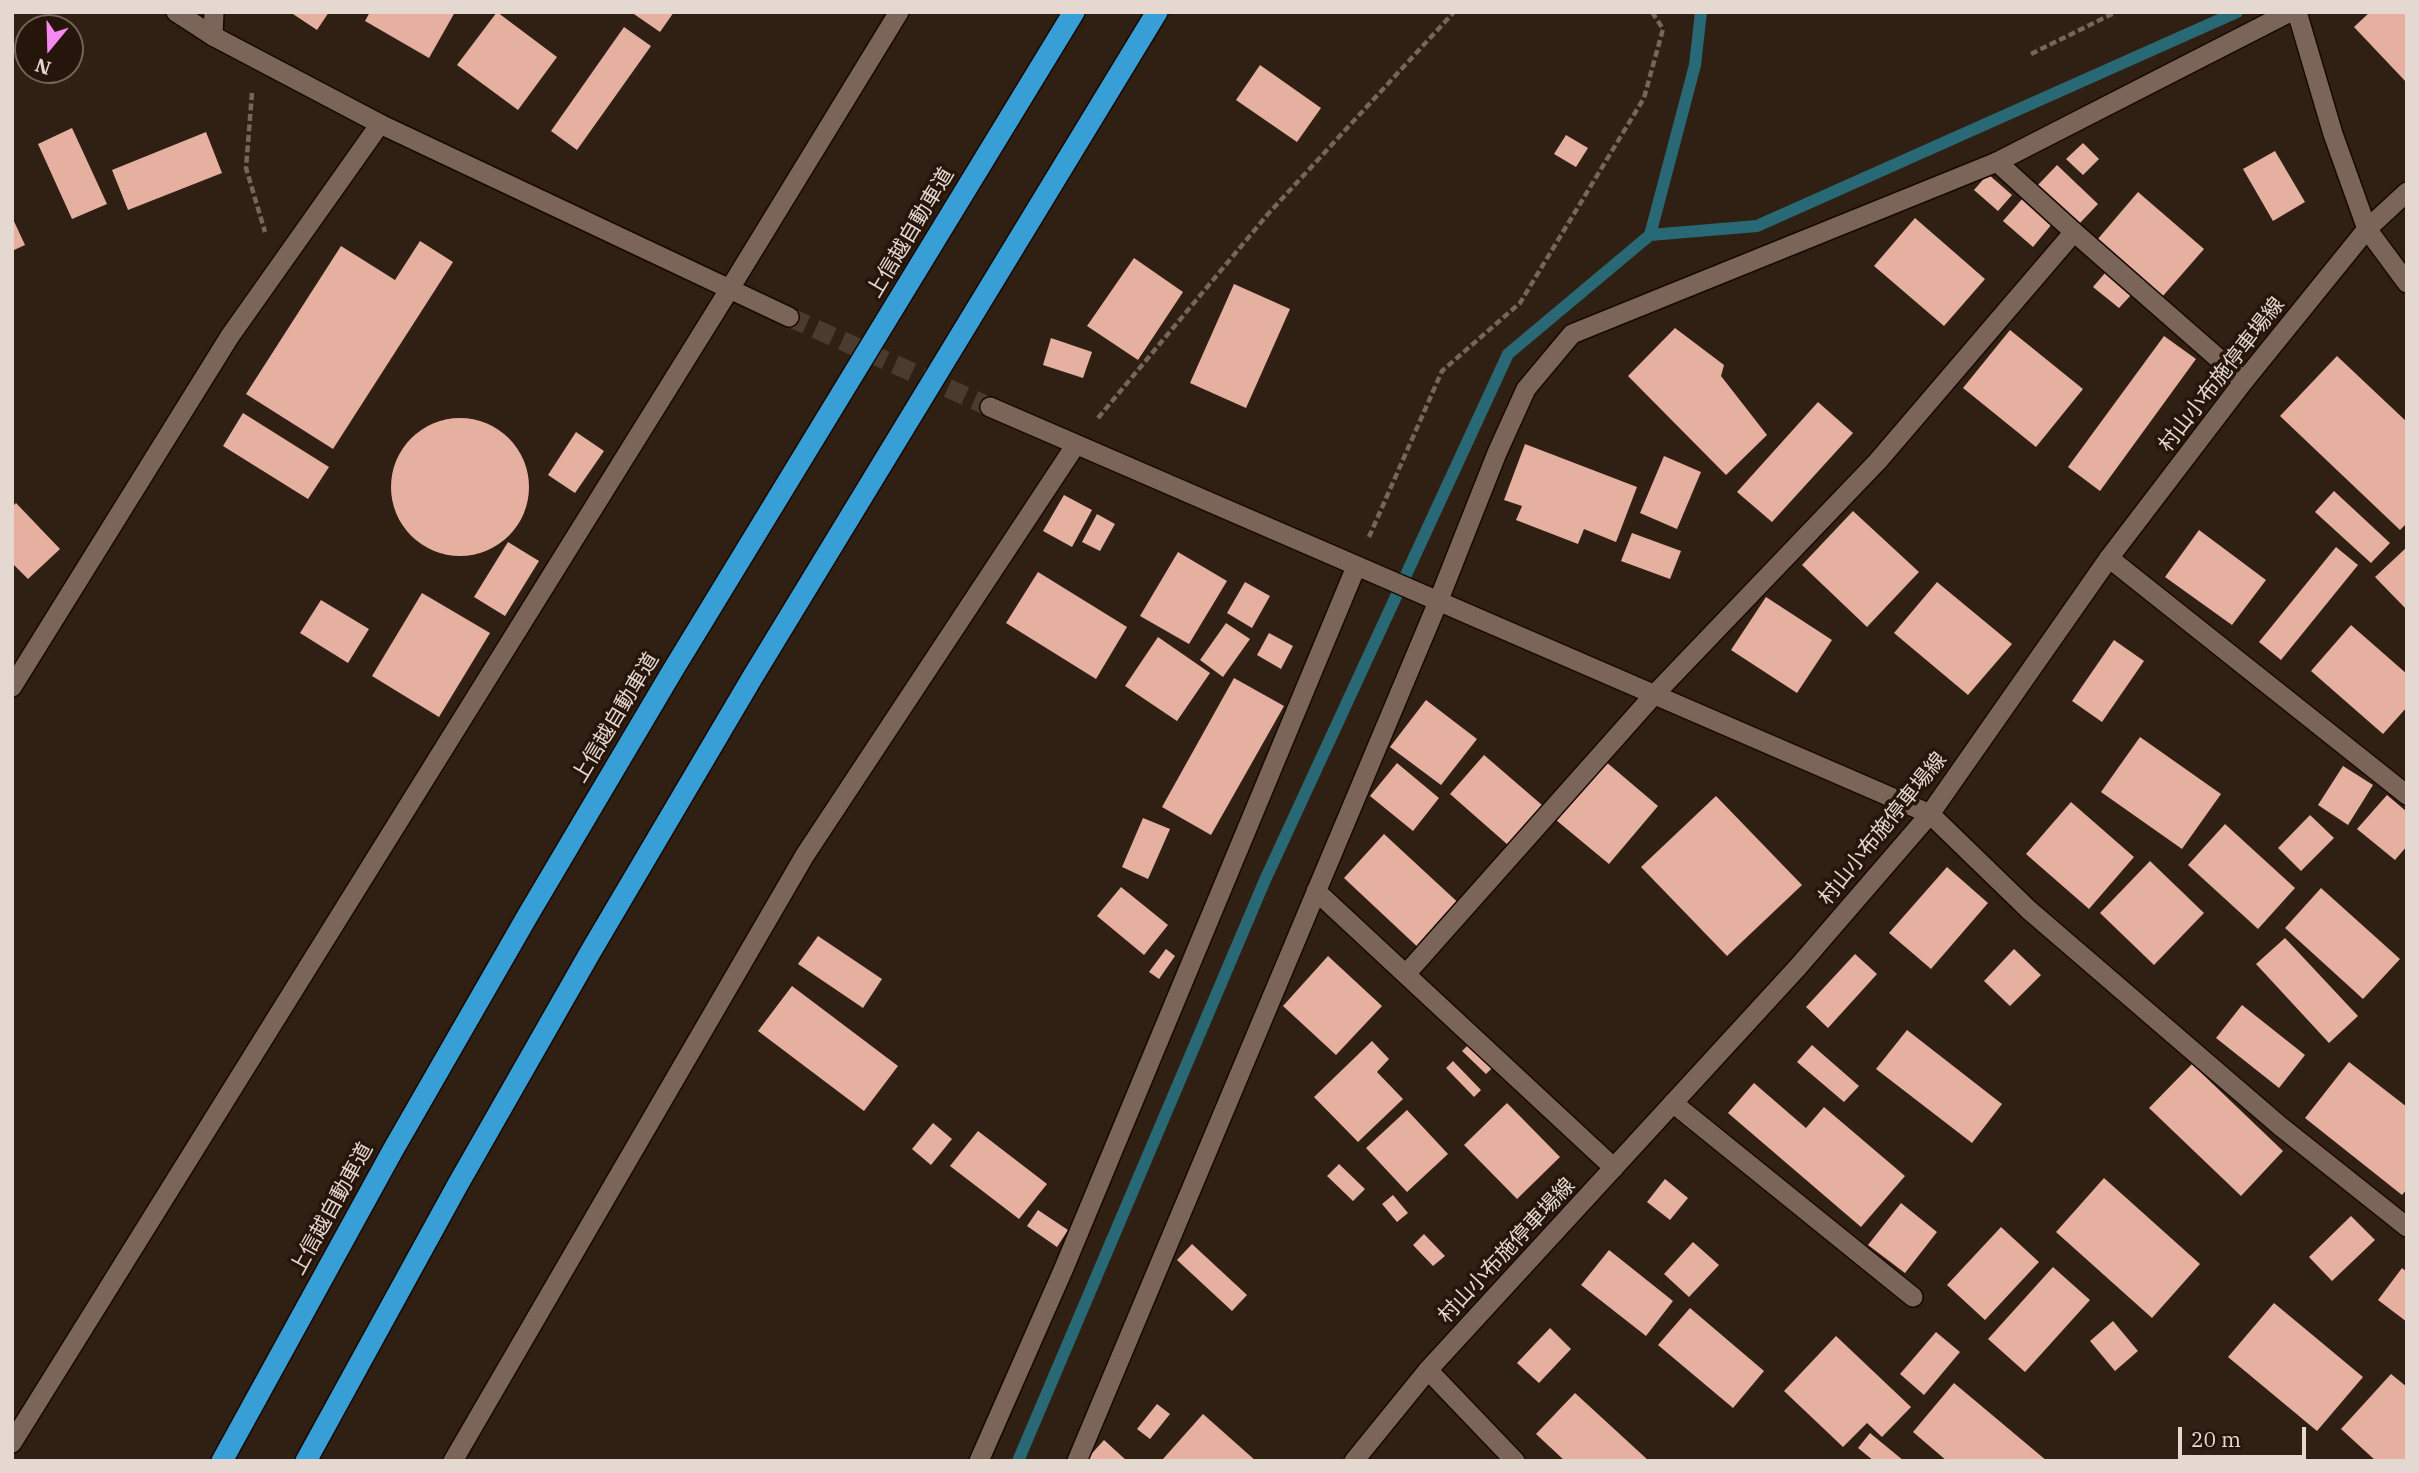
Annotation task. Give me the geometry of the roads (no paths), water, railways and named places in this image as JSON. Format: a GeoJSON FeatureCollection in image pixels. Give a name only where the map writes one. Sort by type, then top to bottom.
{"type":"FeatureCollection","features":[{"type":"Feature","properties":{"kind":"highway","name":"上信越自動車道"},"geometry":{"type":"LineString","coordinates":[[222,1461],[380,1174],[535,903],[673,670],[1074,12]]}},
{"type":"Feature","properties":{"kind":"highway"},"geometry":{"type":"LineString","coordinates":[[306,1461],[457,1186],[591,951],[752,678],[1157,12]]}},
{"type":"Feature","properties":{"kind":"street"},"geometry":{"type":"LineString","coordinates":[[176,12],[213,36],[380,124],[789,317]]}},
{"type":"Feature","properties":{"kind":"street"},"geometry":{"type":"LineString","coordinates":[[213,36],[214,12]]}},
{"type":"Feature","properties":{"kind":"street"},"geometry":{"type":"LineString","coordinates":[[12,1443],[899,12]]}},
{"type":"Feature","properties":{"kind":"street"},"geometry":{"type":"LineString","coordinates":[[1077,1461],[1317,891],[1432,599],[1526,389],[1572,334],[1997,162],[2290,12]]}},
{"type":"Feature","properties":{"kind":"street"},"geometry":{"type":"LineString","coordinates":[[2297,12],[2333,134],[2367,229],[2407,283]]}},
{"type":"Feature","properties":{"kind":"street"},"geometry":{"type":"LineString","coordinates":[[12,687],[230,336],[380,124]]}},
{"type":"Feature","properties":{"kind":"street"},"geometry":{"type":"LineString","coordinates":[[1997,162],[2244,381]]}},
{"type":"Feature","properties":{"kind":"street","name":"村山小布施停車場線"},"geometry":{"type":"LineString","coordinates":[[1353,1461],[1427,1370],[1798,967],[1930,814],[2109,558],[2244,381],[2367,229],[2407,192]]}},
{"type":"Feature","properties":{"kind":"street"},"geometry":{"type":"LineString","coordinates":[[1406,974],[1653,696],[1878,461],[2074,232]]}},
{"type":"Feature","properties":{"kind":"street"},"geometry":{"type":"LineString","coordinates":[[990,407],[1930,814],[2029,910],[2280,1126],[2407,1227]]}},
{"type":"Feature","properties":{"kind":"street"},"geometry":{"type":"LineString","coordinates":[[453,1461],[805,855],[1075,446]]}},
{"type":"Feature","properties":{"kind":"street"},"geometry":{"type":"LineString","coordinates":[[2109,558],[2407,795]]}},
{"type":"Feature","properties":{"kind":"street"},"geometry":{"type":"LineString","coordinates":[[979,1461],[1064,1268],[1356,567]]}},
{"type":"Feature","properties":{"kind":"street"},"geometry":{"type":"LineString","coordinates":[[1317,891],[1614,1168]]}},
{"type":"Feature","properties":{"kind":"street"},"geometry":{"type":"LineString","coordinates":[[1673,1103],[1913,1297]]}},
{"type":"Feature","properties":{"kind":"street"},"geometry":{"type":"LineString","coordinates":[[1427,1370],[1515,1461]]}},
{"type":"Feature","properties":{"kind":"waterway"},"geometry":{"type":"LineString","coordinates":[[1650,235],[1695,65],[1701,12]]}},
{"type":"Feature","properties":{"kind":"waterway"},"geometry":{"type":"LineString","coordinates":[[1018,1461],[1265,880],[1508,354],[1650,235],[1757,226],[2237,12]]}},
{"type":"Feature","properties":{"kind":"tunnel"},"geometry":{"type":"LineString","coordinates":[[789,317],[990,407]]}}]}
